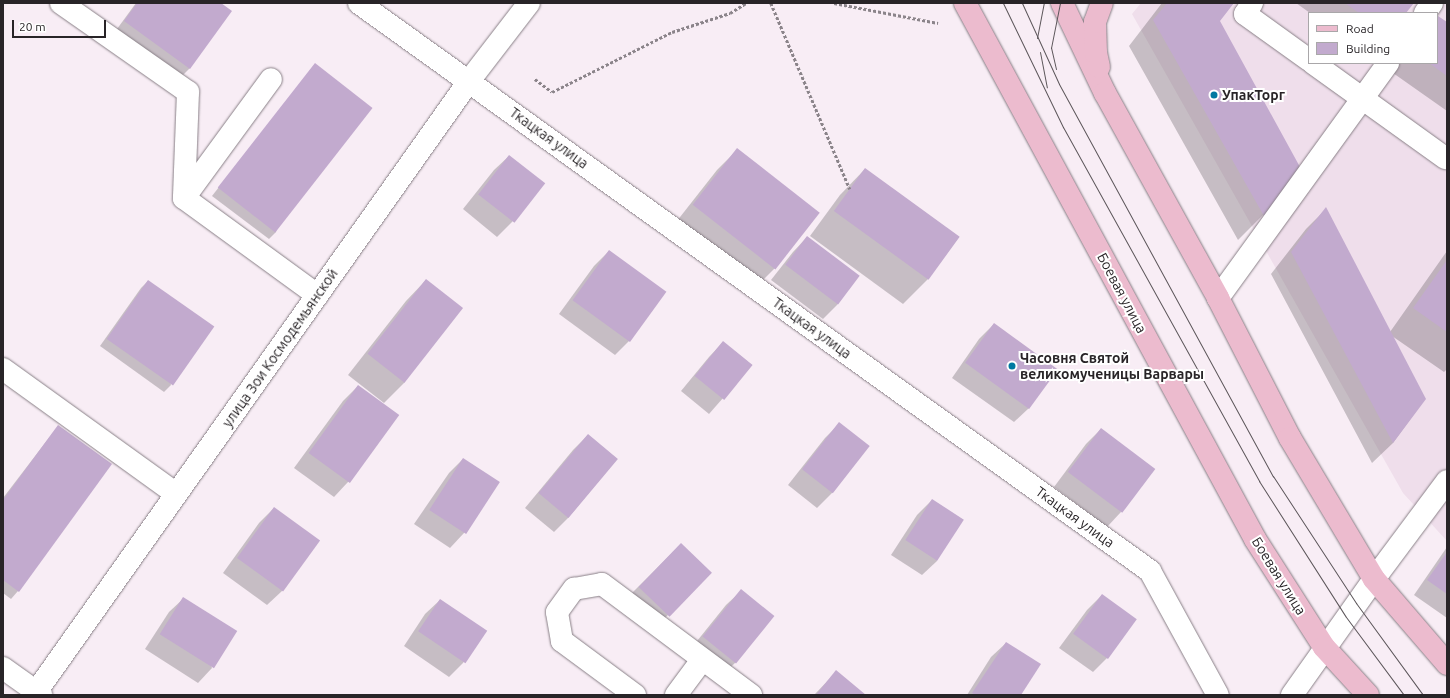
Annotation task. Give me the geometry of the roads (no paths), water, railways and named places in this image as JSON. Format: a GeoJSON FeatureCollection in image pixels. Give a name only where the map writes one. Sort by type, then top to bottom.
{"type":"FeatureCollection","features":[{"type":"Feature","properties":{"kind":"main road"},"geometry":{"type":"LineString","coordinates":[[1062,3],[1105,93],[1218,298],[1290,438],[1374,579],[1447,664]]}},
{"type":"Feature","properties":{"kind":"main road"},"geometry":{"type":"LineString","coordinates":[[1102,3],[1095,22],[1096,53],[1105,93]]}},
{"type":"Feature","properties":{"kind":"main road","name":"Боевая улица"},"geometry":{"type":"LineString","coordinates":[[975,9],[1255,539],[1324,647],[1368,695]]}},
{"type":"Feature","properties":{"kind":"street"},"geometry":{"type":"LineString","coordinates":[[61,3],[188,92],[184,198]]}},
{"type":"Feature","properties":{"kind":"street","name":"Ткацкая улица"},"geometry":{"type":"LineString","coordinates":[[359,3],[1150,571],[1218,695]]}},
{"type":"Feature","properties":{"kind":"street","name":"улица Зои Космодемьянской"},"geometry":{"type":"LineString","coordinates":[[37,694],[176,494],[469,81],[529,3]]}},
{"type":"Feature","properties":{"kind":"street"},"geometry":{"type":"LineString","coordinates":[[1252,3],[1245,14],[1308,59]]}},
{"type":"Feature","properties":{"kind":"street"},"geometry":{"type":"LineString","coordinates":[[1426,12],[1432,3]]}},
{"type":"Feature","properties":{"kind":"street"},"geometry":{"type":"LineString","coordinates":[[1314,64],[1445,158]]}},
{"type":"Feature","properties":{"kind":"street"},"geometry":{"type":"LineString","coordinates":[[1218,298],[1387,64]]}},
{"type":"Feature","properties":{"kind":"street"},"geometry":{"type":"LineString","coordinates":[[184,198],[271,79]]}},
{"type":"Feature","properties":{"kind":"street"},"geometry":{"type":"LineString","coordinates":[[184,198],[317,295]]}},
{"type":"Feature","properties":{"kind":"street"},"geometry":{"type":"LineString","coordinates":[[3,369],[176,494]]}},
{"type":"Feature","properties":{"kind":"street"},"geometry":{"type":"LineString","coordinates":[[1292,695],[1324,647],[1447,481]]}},
{"type":"Feature","properties":{"kind":"street"},"geometry":{"type":"LineString","coordinates":[[635,695],[562,641],[557,612],[574,589],[602,584],[750,695]]}},
{"type":"Feature","properties":{"kind":"street"},"geometry":{"type":"LineString","coordinates":[[676,695],[702,660]]}},
{"type":"Feature","properties":{"kind":"street"},"geometry":{"type":"LineString","coordinates":[[3,668],[37,694]]}},
{"type":"Feature","properties":{"kind":"tram line"},"geometry":{"type":"LineString","coordinates":[[1003,3],[1063,127],[1259,481],[1346,617],[1404,695]]}},
{"type":"Feature","properties":{"kind":"tram line"},"geometry":{"type":"LineString","coordinates":[[1022,3],[1059,84],[1273,476],[1356,603],[1423,695]]}},
{"type":"Feature","properties":{"kind":"tram line"},"geometry":{"type":"LineString","coordinates":[[1037,38],[1044,3]]}},
{"type":"Feature","properties":{"kind":"tram line"},"geometry":{"type":"LineString","coordinates":[[1056,69],[1051,48],[1060,3]]}},
{"type":"Feature","properties":{"kind":"tram line"},"geometry":{"type":"LineString","coordinates":[[1040,52],[1047,87]]}},
{"type":"Feature","properties":{"kind":"place","name":"УпакТорг"},"geometry":{"type":"Point","coordinates":[1214,95]}},
{"type":"Feature","properties":{"kind":"place","name":"Часовня Святой великомученицы Варвары"},"geometry":{"type":"Point","coordinates":[1012,366]}}]}
